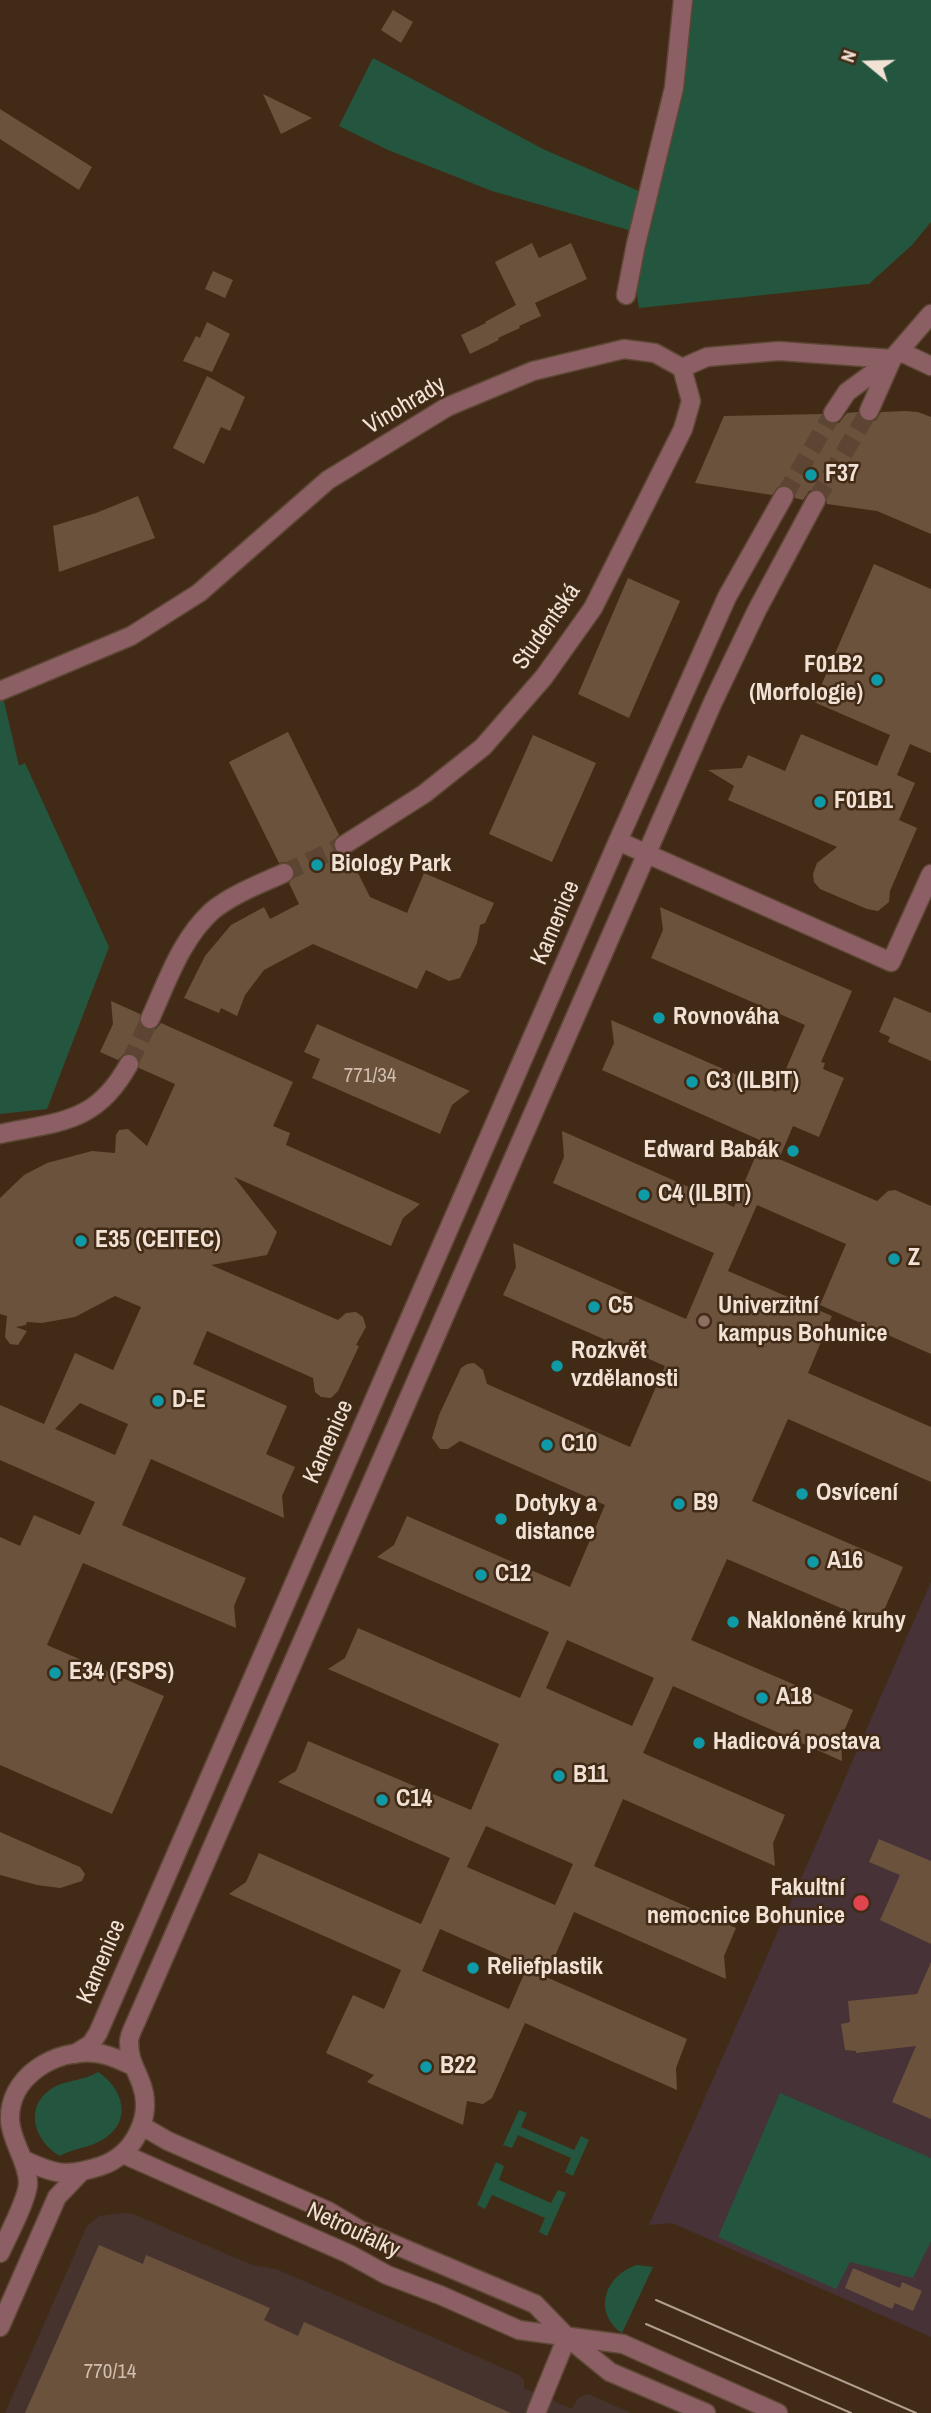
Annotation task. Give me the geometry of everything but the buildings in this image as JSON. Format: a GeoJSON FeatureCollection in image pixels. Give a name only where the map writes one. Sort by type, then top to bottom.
{"type":"FeatureCollection","features":[{"type":"Feature","properties":{"kind":"street"},"geometry":{"type":"LineString","coordinates":[[626,295],[674,88],[683,0]]}},
{"type":"Feature","properties":{"kind":"street"},"geometry":{"type":"LineString","coordinates":[[833,414],[847,392],[895,355],[931,314]]}},
{"type":"Feature","properties":{"kind":"street","name":"Vinohrady"},"geometry":{"type":"LineString","coordinates":[[0,691],[131,636],[188,600],[328,480],[447,407],[533,371],[624,349],[655,353],[682,368]]}},
{"type":"Feature","properties":{"kind":"street"},"geometry":{"type":"LineString","coordinates":[[682,368],[707,357],[779,351],[895,355],[931,366]]}},
{"type":"Feature","properties":{"kind":"street"},"geometry":{"type":"LineString","coordinates":[[869,411],[895,355]]}},
{"type":"Feature","properties":{"kind":"street","name":"Studentská"},"geometry":{"type":"LineString","coordinates":[[344,845],[424,794],[483,747],[551,667],[593,608],[683,429],[691,401],[682,368]]}},
{"type":"Feature","properties":{"kind":"street","name":"Kamenice"},"geometry":{"type":"LineString","coordinates":[[75,2054],[91,2044],[98,2033],[618,841],[727,597],[784,496]]}},
{"type":"Feature","properties":{"kind":"street"},"geometry":{"type":"LineString","coordinates":[[24,2160],[52,2172],[80,2173],[105,2165],[123,2154],[142,2126],[144,2094],[131,2066],[129,2039],[143,2005],[713,702],[751,621],[816,500]]}},
{"type":"Feature","properties":{"kind":"street"},"geometry":{"type":"LineString","coordinates":[[618,841],[891,962],[931,874]]}},
{"type":"Feature","properties":{"kind":"street"},"geometry":{"type":"LineString","coordinates":[[150,1019],[190,936],[213,911],[245,891],[284,873]]}},
{"type":"Feature","properties":{"kind":"street"},"geometry":{"type":"LineString","coordinates":[[0,1134],[60,1123],[83,1114],[105,1099],[120,1081],[129,1064]]}},
{"type":"Feature","properties":{"kind":"street","name":"Kamenice"},"geometry":{"type":"LineString","coordinates":[[0,2253],[28,2185],[24,2160],[14,2140],[10,2121],[8,2089],[34,2069],[57,2058],[75,2054],[95,2052],[131,2066]]}},
{"type":"Feature","properties":{"kind":"street","name":"Netroufalky"},"geometry":{"type":"LineString","coordinates":[[142,2126],[168,2141],[328,2211],[360,2230],[535,2304],[567,2337],[610,2372],[706,2413]]}},
{"type":"Feature","properties":{"kind":"street","name":"Netroufalky"},"geometry":{"type":"LineString","coordinates":[[123,2154],[349,2254],[387,2275],[519,2330],[623,2344],[778,2413]]}},
{"type":"Feature","properties":{"kind":"street"},"geometry":{"type":"LineString","coordinates":[[0,2327],[57,2197],[80,2173]]}},
{"type":"Feature","properties":{"kind":"street"},"geometry":{"type":"LineString","coordinates":[[536,2413],[567,2337]]}},
{"type":"Feature","properties":{"kind":"shaded area","name":"Fakultní nemocnice Bohunice"},"geometry":{"type":"Polygon","coordinates":[[[931,1582],[931,2337],[672,2223],[649,2225],[931,1582]]]}},
{"type":"Feature","properties":{"kind":"shaded area"},"geometry":{"type":"Polygon","coordinates":[[[133,2214],[252,2265],[276,2269],[519,2375],[524,2380],[524,2388],[572,2409],[578,2398],[588,2394],[631,2413],[5,2413],[87,2226],[99,2216],[133,2214]]]}},
{"type":"Feature","properties":{"kind":"green space"},"geometry":{"type":"Polygon","coordinates":[[[691,0],[931,0],[931,222],[912,245],[869,284],[639,308],[636,288],[683,85],[691,0]]]}},
{"type":"Feature","properties":{"kind":"green space"},"geometry":{"type":"Polygon","coordinates":[[[373,58],[543,149],[641,192],[632,231],[492,191],[388,150],[339,126],[373,58]]]}},
{"type":"Feature","properties":{"kind":"green space"},"geometry":{"type":"Polygon","coordinates":[[[3,697],[19,766],[25,763],[109,947],[47,1109],[0,1114],[0,698],[3,697]]]}},
{"type":"Feature","properties":{"kind":"green space"},"geometry":{"type":"Polygon","coordinates":[[[98,2072],[114,2087],[119,2096],[121,2115],[118,2124],[112,2133],[102,2140],[60,2156],[50,2149],[38,2131],[35,2111],[39,2102],[56,2086],[98,2072]]]}},
{"type":"Feature","properties":{"kind":"green space"},"geometry":{"type":"Polygon","coordinates":[[[780,2093],[931,2158],[931,2241],[913,2278],[850,2262],[836,2289],[718,2237],[780,2093]]]}},
{"type":"Feature","properties":{"kind":"green space"},"geometry":{"type":"Polygon","coordinates":[[[519,2110],[527,2113],[521,2127],[574,2150],[581,2136],[589,2140],[573,2176],[565,2172],[571,2158],[518,2135],[512,2148],[503,2145],[519,2110]]]}},
{"type":"Feature","properties":{"kind":"green space"},"geometry":{"type":"Polygon","coordinates":[[[496,2162],[504,2166],[499,2180],[551,2203],[558,2190],[566,2193],[547,2236],[539,2232],[545,2218],[492,2195],[485,2209],[477,2205],[496,2162]]]}},
{"type":"Feature","properties":{"kind":"green space"},"geometry":{"type":"Polygon","coordinates":[[[637,2265],[653,2267],[622,2333],[607,2315],[606,2295],[617,2277],[637,2265]]]}},
{"type":"Feature","properties":{"kind":"tunnel"},"geometry":{"type":"LineString","coordinates":[[816,500],[869,411]]}},
{"type":"Feature","properties":{"kind":"tunnel"},"geometry":{"type":"LineString","coordinates":[[784,496],[833,413]]}},
{"type":"Feature","properties":{"kind":"tunnel"},"geometry":{"type":"LineString","coordinates":[[284,873],[344,845]]}},
{"type":"Feature","properties":{"kind":"tunnel"},"geometry":{"type":"LineString","coordinates":[[129,1064],[150,1019]]}},
{"type":"Feature","properties":{"kind":"tram line"},"geometry":{"type":"LineString","coordinates":[[656,2300],[916,2413]]}},
{"type":"Feature","properties":{"kind":"tram line"},"geometry":{"type":"LineString","coordinates":[[646,2324],[851,2413]]}},
{"type":"Feature","properties":{"kind":"place","name":"F37"},"geometry":{"type":"Point","coordinates":[811,475]}},
{"type":"Feature","properties":{"kind":"place","name":"F01B2 (Morfologie)"},"geometry":{"type":"Point","coordinates":[877,680]}},
{"type":"Feature","properties":{"kind":"place","name":"F01B1"},"geometry":{"type":"Point","coordinates":[820,802]}},
{"type":"Feature","properties":{"kind":"place","name":"Biology Park"},"geometry":{"type":"Point","coordinates":[317,865]}},
{"type":"Feature","properties":{"kind":"place","name":"Rovnováha"},"geometry":{"type":"Point","coordinates":[659,1018]}},
{"type":"Feature","properties":{"kind":"place","name":"C3 (ILBIT)"},"geometry":{"type":"Point","coordinates":[692,1082]}},
{"type":"Feature","properties":{"kind":"place","name":"Edward Babák"},"geometry":{"type":"Point","coordinates":[793,1151]}},
{"type":"Feature","properties":{"kind":"place","name":"C4 (ILBIT)"},"geometry":{"type":"Point","coordinates":[644,1195]}},
{"type":"Feature","properties":{"kind":"place","name":"E35 (CEITEC)"},"geometry":{"type":"Point","coordinates":[81,1241]}},
{"type":"Feature","properties":{"kind":"place","name":"Z"},"geometry":{"type":"Point","coordinates":[894,1259]}},
{"type":"Feature","properties":{"kind":"place","name":"C5"},"geometry":{"type":"Point","coordinates":[594,1307]}},
{"type":"Feature","properties":{"kind":"place","name":"Univerzitní kampus Bohunice"},"geometry":{"type":"Point","coordinates":[704,1321]}},
{"type":"Feature","properties":{"kind":"place","name":"Rozkvět vzdělanosti"},"geometry":{"type":"Point","coordinates":[557,1366]}},
{"type":"Feature","properties":{"kind":"place","name":"D-E"},"geometry":{"type":"Point","coordinates":[158,1401]}},
{"type":"Feature","properties":{"kind":"place","name":"C10"},"geometry":{"type":"Point","coordinates":[547,1445]}},
{"type":"Feature","properties":{"kind":"place","name":"Osvícení"},"geometry":{"type":"Point","coordinates":[802,1494]}},
{"type":"Feature","properties":{"kind":"place","name":"B9"},"geometry":{"type":"Point","coordinates":[679,1504]}},
{"type":"Feature","properties":{"kind":"place","name":"Dotyky a distance"},"geometry":{"type":"Point","coordinates":[501,1519]}},
{"type":"Feature","properties":{"kind":"place","name":"A16"},"geometry":{"type":"Point","coordinates":[813,1562]}},
{"type":"Feature","properties":{"kind":"place","name":"C12"},"geometry":{"type":"Point","coordinates":[481,1575]}},
{"type":"Feature","properties":{"kind":"place","name":"Nakloněné kruhy"},"geometry":{"type":"Point","coordinates":[733,1622]}},
{"type":"Feature","properties":{"kind":"place","name":"E34 (FSPS)"},"geometry":{"type":"Point","coordinates":[55,1673]}},
{"type":"Feature","properties":{"kind":"place","name":"A18"},"geometry":{"type":"Point","coordinates":[762,1698]}},
{"type":"Feature","properties":{"kind":"place","name":"Hadicová postava"},"geometry":{"type":"Point","coordinates":[699,1743]}},
{"type":"Feature","properties":{"kind":"place","name":"B11"},"geometry":{"type":"Point","coordinates":[559,1776]}},
{"type":"Feature","properties":{"kind":"place","name":"C14"},"geometry":{"type":"Point","coordinates":[382,1800]}},
{"type":"Feature","properties":{"kind":"place","name":"Fakultní nemocnice Bohunice"},"geometry":{"type":"Point","coordinates":[861,1903]}},
{"type":"Feature","properties":{"kind":"place","name":"Reliefplastik"},"geometry":{"type":"Point","coordinates":[473,1968]}},
{"type":"Feature","properties":{"kind":"place","name":"B22"},"geometry":{"type":"Point","coordinates":[426,2067]}}]}
